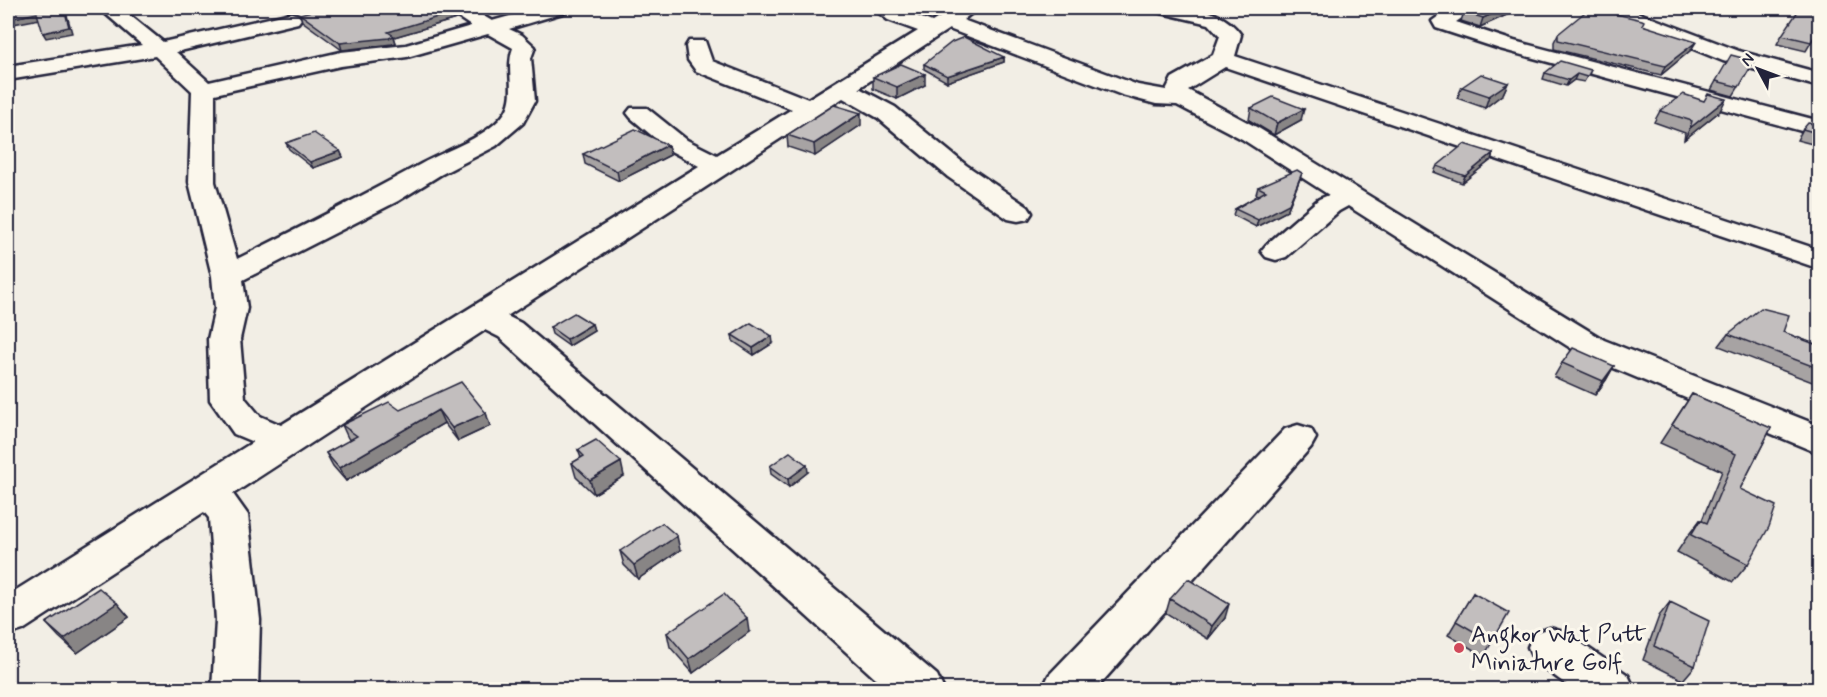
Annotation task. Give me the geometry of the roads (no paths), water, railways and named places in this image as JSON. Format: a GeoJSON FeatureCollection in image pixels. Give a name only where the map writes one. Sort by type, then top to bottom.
{"type":"FeatureCollection","features":[{"type":"Feature","properties":{"kind":"street"},"geometry":{"type":"LineString","coordinates":[[109,8],[192,76],[204,90],[202,183],[227,276],[231,308],[224,339],[228,400],[247,425],[284,441]]}},
{"type":"Feature","properties":{"kind":"street"},"geometry":{"type":"LineString","coordinates":[[227,276],[368,206],[431,169],[483,143],[514,118],[523,101],[520,58],[524,47],[516,39],[492,29],[457,8]]}},
{"type":"Feature","properties":{"kind":"street"},"geometry":{"type":"LineString","coordinates":[[204,90],[341,58],[407,51],[492,29],[560,8]]}},
{"type":"Feature","properties":{"kind":"street"},"geometry":{"type":"LineString","coordinates":[[883,8],[896,16],[949,19],[1130,90],[1156,97],[1182,98],[1251,134],[1592,347],[1820,441]]}},
{"type":"Feature","properties":{"kind":"street"},"geometry":{"type":"LineString","coordinates":[[1164,8],[1207,11],[1231,35],[1223,59],[1180,83],[1177,90],[1182,98]]}},
{"type":"Feature","properties":{"kind":"street"},"geometry":{"type":"LineString","coordinates":[[1460,8],[1462,11],[1442,21],[1443,24],[1507,45],[1820,129]]}},
{"type":"Feature","properties":{"kind":"street"},"geometry":{"type":"LineString","coordinates":[[1610,8],[1731,56],[1820,80]]}},
{"type":"Feature","properties":{"kind":"street"},"geometry":{"type":"LineString","coordinates":[[8,73],[160,49],[291,19]]}},
{"type":"Feature","properties":{"kind":"street"},"geometry":{"type":"LineString","coordinates":[[8,617],[949,19]]}},
{"type":"Feature","properties":{"kind":"street"},"geometry":{"type":"LineString","coordinates":[[697,46],[699,60],[704,66],[808,107]]}},
{"type":"Feature","properties":{"kind":"street"},"geometry":{"type":"LineString","coordinates":[[1223,59],[1820,260]]}},
{"type":"Feature","properties":{"kind":"street"},"geometry":{"type":"LineString","coordinates":[[839,88],[857,93],[875,103],[958,172],[1018,213]]}},
{"type":"Feature","properties":{"kind":"street"},"geometry":{"type":"LineString","coordinates":[[639,113],[678,145],[718,166]]}},
{"type":"Feature","properties":{"kind":"street"},"geometry":{"type":"LineString","coordinates":[[1276,251],[1329,205],[1348,196]]}},
{"type":"Feature","properties":{"kind":"street"},"geometry":{"type":"LineString","coordinates":[[481,316],[510,330],[921,690]]}},
{"type":"Feature","properties":{"kind":"street"},"geometry":{"type":"LineString","coordinates":[[1065,690],[1298,438]]}},
{"type":"Feature","properties":{"kind":"street"},"geometry":{"type":"LineString","coordinates":[[209,490],[228,514],[238,620],[235,690]]}},
{"type":"Feature","properties":{"kind":"street"},"geometry":{"type":"LineString","coordinates":[[1550,647],[1612,690]]}},
{"type":"Feature","properties":{"kind":"place","name":"Angkor Wat Putt Miniature Golf"},"geometry":{"type":"Point","coordinates":[1459,648]}}]}
